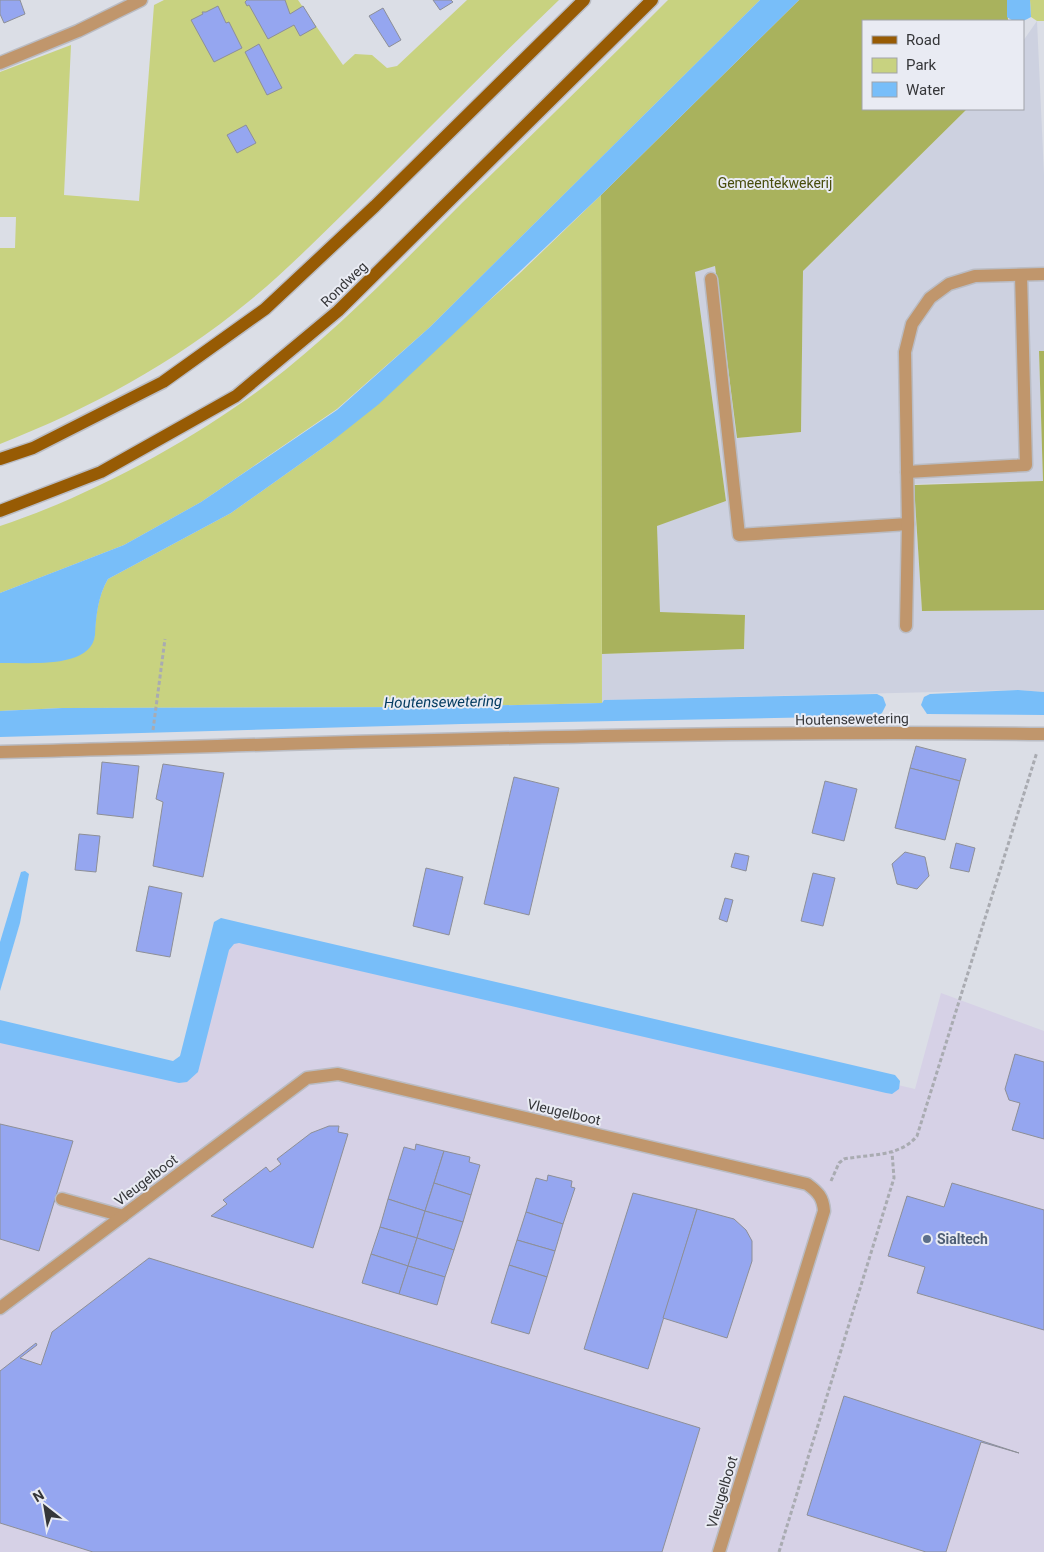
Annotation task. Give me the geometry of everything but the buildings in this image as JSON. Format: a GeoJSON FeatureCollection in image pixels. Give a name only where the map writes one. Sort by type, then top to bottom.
{"type":"FeatureCollection","features":[{"type":"Feature","properties":{"kind":"main road"},"geometry":{"type":"LineString","coordinates":[[0,460],[33,448],[163,382],[265,309],[375,206],[584,0]]}},
{"type":"Feature","properties":{"kind":"main road","name":"Rondweg"},"geometry":{"type":"LineString","coordinates":[[0,511],[101,472],[236,396],[338,311],[652,0]]}},
{"type":"Feature","properties":{"kind":"street"},"geometry":{"type":"LineString","coordinates":[[0,63],[78,31],[141,0]]}},
{"type":"Feature","properties":{"kind":"street"},"geometry":{"type":"LineString","coordinates":[[906,626],[908,524],[905,352],[912,324],[930,298],[949,284],[975,276],[1044,274]]}},
{"type":"Feature","properties":{"kind":"street"},"geometry":{"type":"LineString","coordinates":[[907,472],[1026,465],[1021,275]]}},
{"type":"Feature","properties":{"kind":"street"},"geometry":{"type":"LineString","coordinates":[[711,280],[739,535],[908,524]]}},
{"type":"Feature","properties":{"kind":"street","name":"Houtensewetering"},"geometry":{"type":"LineString","coordinates":[[0,752],[648,736],[904,733],[1043,734]]}},
{"type":"Feature","properties":{"kind":"street","name":"Vleugelboot"},"geometry":{"type":"LineString","coordinates":[[0,1308],[308,1078],[338,1074],[807,1184],[817,1191],[823,1200],[824,1211],[719,1552]]}},
{"type":"Feature","properties":{"kind":"street"},"geometry":{"type":"LineString","coordinates":[[62,1199],[123,1216]]}},
{"type":"Feature","properties":{"kind":"path"},"geometry":{"type":"LineString","coordinates":[[151,748],[165,639]]}},
{"type":"Feature","properties":{"kind":"path"},"geometry":{"type":"LineString","coordinates":[[823,1200],[839,1162],[861,1155],[892,1152],[909,1146],[917,1136],[1043,734]]}},
{"type":"Feature","properties":{"kind":"path"},"geometry":{"type":"LineString","coordinates":[[779,1552],[894,1178],[892,1152]]}},
{"type":"Feature","properties":{"kind":"shaded area"},"geometry":{"type":"Polygon","coordinates":[[[1037,21],[1044,175],[1044,351],[1039,352],[1043,481],[914,484],[922,611],[1044,610],[1044,692],[1018,690],[604,700],[602,703],[602,654],[744,649],[745,615],[660,612],[656,526],[726,501],[695,271],[715,266],[737,438],[801,432],[803,271],[966,110],[1024,110],[1024,40],[1037,21]]]}},
{"type":"Feature","properties":{"kind":"shaded area"},"geometry":{"type":"Polygon","coordinates":[[[224,929],[915,1089],[941,993],[1044,1031],[1044,1552],[0,1552],[0,1030],[184,1071],[224,929]]]}},
{"type":"Feature","properties":{"kind":"green space"},"geometry":{"type":"Polygon","coordinates":[[[164,0],[298,0],[343,65],[355,54],[372,55],[387,68],[397,66],[467,0],[559,0],[313,243],[248,302],[191,345],[130,383],[66,416],[0,444],[0,248],[15,248],[16,217],[0,217],[0,72],[71,45],[64,195],[139,201],[154,5],[164,0]]]}},
{"type":"Feature","properties":{"kind":"green space"},"geometry":{"type":"Polygon","coordinates":[[[668,0],[760,0],[430,327],[337,409],[201,502],[124,545],[0,593],[0,526],[68,500],[138,466],[206,427],[266,385],[343,320],[668,0]]]}},
{"type":"Feature","properties":{"kind":"green space","name":"Gemeentekwekerij"},"geometry":{"type":"Polygon","coordinates":[[[799,0],[1007,0],[1008,20],[862,20],[862,110],[966,110],[803,271],[801,432],[737,438],[715,266],[695,272],[726,501],[657,526],[660,612],[745,615],[744,649],[602,654],[601,195],[799,0]]]}},
{"type":"Feature","properties":{"kind":"green space"},"geometry":{"type":"Polygon","coordinates":[[[1030,0],[1044,0],[1044,21],[1037,21],[1031,17],[1030,0]]]}},
{"type":"Feature","properties":{"kind":"green space"},"geometry":{"type":"Polygon","coordinates":[[[601,195],[602,703],[428,707],[62,708],[0,711],[0,663],[65,660],[94,639],[99,601],[108,579],[231,513],[331,442],[519,274],[601,195]]]}},
{"type":"Feature","properties":{"kind":"green space"},"geometry":{"type":"Polygon","coordinates":[[[1039,351],[1044,351],[1044,610],[922,611],[914,485],[1043,481],[1039,351]]]}},
{"type":"Feature","properties":{"kind":"water"},"geometry":{"type":"Polygon","coordinates":[[[760,0],[799,0],[601,195],[379,404],[331,442],[231,513],[108,579],[100,599],[95,635],[91,646],[82,654],[56,662],[0,663],[0,593],[124,545],[201,502],[337,410],[430,327],[760,0]]]}},
{"type":"Feature","properties":{"kind":"water"},"geometry":{"type":"Polygon","coordinates":[[[1007,0],[1030,0],[1031,17],[1024,20],[1012,20],[1007,17],[1007,0]]]}},
{"type":"Feature","properties":{"kind":"water"},"geometry":{"type":"Polygon","coordinates":[[[1018,690],[1044,692],[1044,715],[927,714],[921,705],[924,697],[930,694],[1018,690]]]}},
{"type":"Feature","properties":{"kind":"water"},"geometry":{"type":"Polygon","coordinates":[[[877,694],[883,697],[886,705],[882,713],[877,716],[462,724],[0,737],[0,711],[62,708],[428,707],[602,703],[604,700],[877,694]]]}},
{"type":"Feature","properties":{"kind":"water"},"geometry":{"type":"Polygon","coordinates":[[[25,871],[29,874],[20,923],[0,991],[0,942],[21,872],[25,871]]]}},
{"type":"Feature","properties":{"kind":"water"},"geometry":{"type":"Polygon","coordinates":[[[221,918],[895,1075],[900,1081],[899,1089],[892,1094],[886,1093],[239,943],[234,944],[229,950],[198,1072],[187,1082],[179,1083],[0,1043],[0,1020],[173,1061],[180,1056],[214,922],[221,918]]]}},
{"type":"Feature","properties":{"kind":"place","name":"Sialtech"},"geometry":{"type":"Point","coordinates":[927,1239]}}]}
